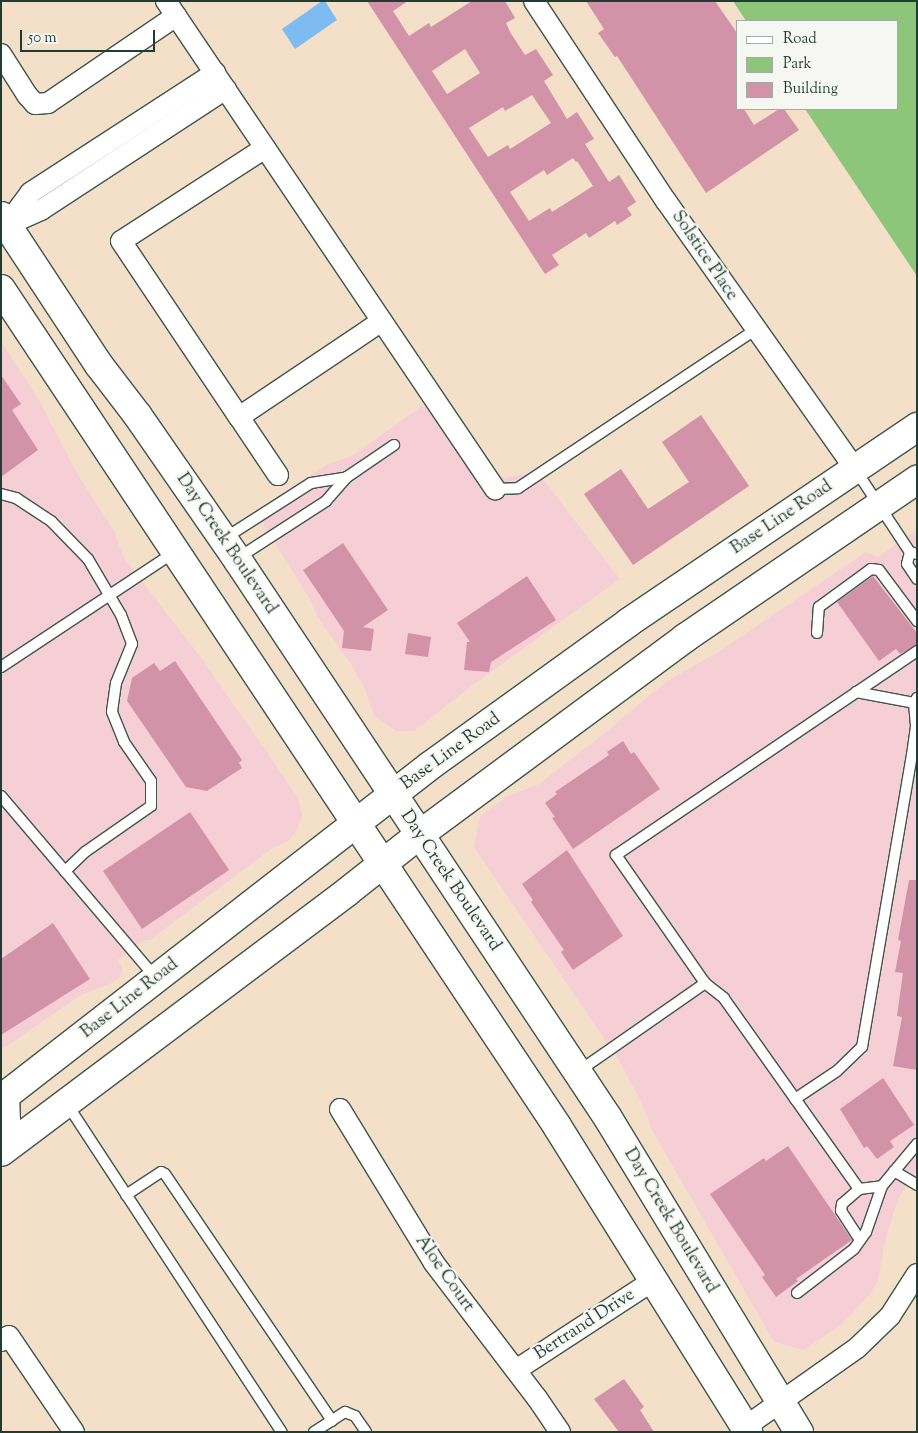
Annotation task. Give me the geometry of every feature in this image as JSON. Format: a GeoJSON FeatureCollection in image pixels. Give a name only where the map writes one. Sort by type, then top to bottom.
{"type":"FeatureCollection","features":[{"type":"Feature","properties":{"kind":"main road","name":"Day Creek Boulevard"},"geometry":{"type":"LineString","coordinates":[[3,223],[98,365],[138,416],[230,549],[578,1071],[799,1432]]}},
{"type":"Feature","properties":{"kind":"main road"},"geometry":{"type":"LineString","coordinates":[[1,289],[558,1126],[747,1430]]}},
{"type":"Feature","properties":{"kind":"main road","name":"Base Line Road"},"geometry":{"type":"LineString","coordinates":[[2,1096],[356,824],[392,794],[629,622],[917,427]]}},
{"type":"Feature","properties":{"kind":"main road"},"geometry":{"type":"LineString","coordinates":[[1,1152],[67,1104],[419,835],[685,638],[917,480]]}},
{"type":"Feature","properties":{"kind":"main road"},"geometry":{"type":"LineString","coordinates":[[1,1126],[6,1122],[2,1096]]}},
{"type":"Feature","properties":{"kind":"street","name":"Solstice Place"},"geometry":{"type":"LineString","coordinates":[[534,1],[666,201],[854,468]]}},
{"type":"Feature","properties":{"kind":"street"},"geometry":{"type":"LineString","coordinates":[[1,54],[27,95],[35,104],[48,103],[171,8],[495,489]]}},
{"type":"Feature","properties":{"kind":"street"},"geometry":{"type":"LineString","coordinates":[[3,223],[30,193],[215,73]]}},
{"type":"Feature","properties":{"kind":"street"},"geometry":{"type":"LineString","coordinates":[[3,223],[41,210],[226,90]]}},
{"type":"Feature","properties":{"kind":"street"},"geometry":{"type":"LineString","coordinates":[[266,148],[121,241],[278,476]]}},
{"type":"Feature","properties":{"kind":"street"},"geometry":{"type":"LineString","coordinates":[[239,417],[382,321]]}},
{"type":"Feature","properties":{"kind":"street","name":"Aloe Court"},"geometry":{"type":"LineString","coordinates":[[340,1109],[434,1263],[516,1370],[560,1432]]}},
{"type":"Feature","properties":{"kind":"street"},"geometry":{"type":"LineString","coordinates":[[747,1430],[781,1403],[835,1366],[873,1334],[900,1304],[917,1274]]}},
{"type":"Feature","properties":{"kind":"street","name":"Bertrand Drive"},"geometry":{"type":"LineString","coordinates":[[516,1370],[654,1280]]}},
{"type":"Feature","properties":{"kind":"street"},"geometry":{"type":"LineString","coordinates":[[5,1338],[74,1432]]}},
{"type":"Feature","properties":{"kind":"lane"},"geometry":{"type":"LineString","coordinates":[[495,489],[518,488],[755,330]]}},
{"type":"Feature","properties":{"kind":"lane"},"geometry":{"type":"LineString","coordinates":[[230,549],[326,501],[347,477],[394,445]]}},
{"type":"Feature","properties":{"kind":"lane","name":"Solstice Place"},"geometry":{"type":"LineString","coordinates":[[854,468],[913,553]]}},
{"type":"Feature","properties":{"kind":"lane"},"geometry":{"type":"LineString","coordinates":[[230,549],[311,483],[347,477]]}},
{"type":"Feature","properties":{"kind":"lane"},"geometry":{"type":"LineString","coordinates":[[1,494],[16,498],[51,521],[88,559],[121,616],[132,644],[116,682],[112,712],[124,742],[151,781],[151,806],[84,852],[65,871]]}},
{"type":"Feature","properties":{"kind":"lane"},"geometry":{"type":"LineString","coordinates":[[1,668],[176,551]]}},
{"type":"Feature","properties":{"kind":"lane"},"geometry":{"type":"LineString","coordinates":[[913,553],[907,564],[917,579]]}},
{"type":"Feature","properties":{"kind":"lane"},"geometry":{"type":"LineString","coordinates":[[817,633],[819,607],[871,569],[879,570],[917,621]]}},
{"type":"Feature","properties":{"kind":"lane"},"geometry":{"type":"LineString","coordinates":[[859,1189],[724,998],[705,983],[616,855],[917,652]]}},
{"type":"Feature","properties":{"kind":"lane"},"geometry":{"type":"LineString","coordinates":[[795,1099],[837,1071],[862,1047],[912,755],[916,726],[915,700],[856,692]]}},
{"type":"Feature","properties":{"kind":"lane"},"geometry":{"type":"LineString","coordinates":[[1,796],[156,978]]}},
{"type":"Feature","properties":{"kind":"lane"},"geometry":{"type":"LineString","coordinates":[[578,1071],[705,983]]}},
{"type":"Feature","properties":{"kind":"lane"},"geometry":{"type":"LineString","coordinates":[[67,1104],[282,1432]]}},
{"type":"Feature","properties":{"kind":"lane"},"geometry":{"type":"LineString","coordinates":[[797,1293],[854,1249],[866,1232],[882,1186],[917,1144]]}},
{"type":"Feature","properties":{"kind":"lane"},"geometry":{"type":"LineString","coordinates":[[894,1171],[917,1185]]}},
{"type":"Feature","properties":{"kind":"lane"},"geometry":{"type":"LineString","coordinates":[[126,1195],[161,1172],[165,1174],[332,1421]]}},
{"type":"Feature","properties":{"kind":"lane"},"geometry":{"type":"LineString","coordinates":[[860,1240],[841,1212],[842,1204],[859,1189],[882,1186]]}},
{"type":"Feature","properties":{"kind":"lane"},"geometry":{"type":"LineString","coordinates":[[314,1432],[345,1412],[355,1416],[366,1432]]}},
{"type":"Feature","properties":{"kind":"shaded area"},"geometry":{"type":"Polygon","coordinates":[[[1,342],[38,398],[78,475],[114,531],[124,558],[202,659],[264,748],[298,798],[302,816],[296,832],[287,842],[271,849],[150,940],[144,940],[118,960],[122,968],[120,977],[112,983],[81,995],[1,1050],[1,342]]]}},
{"type":"Feature","properties":{"kind":"shaded area"},"geometry":{"type":"Polygon","coordinates":[[[446,403],[493,474],[504,478],[517,475],[539,474],[620,579],[474,684],[414,731],[396,731],[374,716],[365,689],[352,666],[317,616],[312,603],[255,511],[328,464],[350,457],[421,407],[446,403]]]}},
{"type":"Feature","properties":{"kind":"shaded area"},"geometry":{"type":"Polygon","coordinates":[[[917,530],[917,1170],[898,1199],[885,1241],[878,1280],[870,1294],[842,1324],[804,1350],[774,1342],[652,1130],[643,1106],[620,1062],[474,847],[480,817],[506,797],[539,784],[666,682],[718,652],[866,552],[878,557],[917,530]]]}},
{"type":"Feature","properties":{"kind":"green space"},"geometry":{"type":"Polygon","coordinates":[[[733,1],[917,1],[917,276],[806,110],[898,110],[898,20],[745,20],[733,1]]]}},
{"type":"Feature","properties":{"kind":"water"},"geometry":{"type":"Polygon","coordinates":[[[322,1],[325,1],[337,20],[295,49],[282,29],[322,1]]]}},
{"type":"Feature","properties":{"kind":"building"},"geometry":{"type":"Polygon","coordinates":[[[367,1],[408,1],[393,11],[409,36],[429,23],[431,27],[472,1],[505,1],[515,18],[506,23],[525,55],[536,49],[553,75],[544,81],[567,119],[577,112],[594,139],[585,144],[609,182],[619,175],[636,202],[627,208],[632,215],[617,225],[615,221],[589,238],[586,233],[552,255],[559,265],[545,274],[367,1]],[[465,49],[432,71],[447,94],[480,73],[465,49]],[[532,95],[505,111],[503,107],[469,128],[488,157],[508,145],[510,149],[551,123],[532,95]],[[573,158],[547,175],[544,170],[510,192],[529,221],[550,208],[552,212],[593,186],[577,161],[573,158]]]}},
{"type":"Feature","properties":{"kind":"building"},"geometry":{"type":"Polygon","coordinates":[[[586,1],[715,1],[736,32],[736,110],[745,110],[754,125],[777,110],[785,110],[799,130],[706,193],[617,56],[615,57],[598,33],[604,29],[586,1]]]}},
{"type":"Feature","properties":{"kind":"building"},"geometry":{"type":"Polygon","coordinates":[[[1,375],[21,404],[12,410],[38,450],[1,477],[1,375]]]}},
{"type":"Feature","properties":{"kind":"building"},"geometry":{"type":"Polygon","coordinates":[[[701,415],[749,486],[633,565],[584,494],[621,469],[648,509],[689,482],[662,442],[701,415]]]}},
{"type":"Feature","properties":{"kind":"building"},"geometry":{"type":"Polygon","coordinates":[[[343,543],[388,610],[363,627],[374,629],[371,651],[342,648],[344,631],[303,570],[343,543]]]}},
{"type":"Feature","properties":{"kind":"building"},"geometry":{"type":"Polygon","coordinates":[[[527,576],[556,620],[491,662],[489,672],[464,670],[467,642],[470,642],[457,623],[527,576]]]}},
{"type":"Feature","properties":{"kind":"building"},"geometry":{"type":"Polygon","coordinates":[[[873,576],[917,633],[917,644],[900,654],[896,649],[879,661],[837,602],[873,576]]]}},
{"type":"Feature","properties":{"kind":"building"},"geometry":{"type":"Polygon","coordinates":[[[408,633],[431,637],[428,657],[405,654],[408,633]]]}},
{"type":"Feature","properties":{"kind":"building"},"geometry":{"type":"Polygon","coordinates":[[[175,661],[242,760],[239,763],[242,768],[207,791],[186,787],[127,701],[132,678],[154,663],[160,671],[175,661]]]}},
{"type":"Feature","properties":{"kind":"building"},"geometry":{"type":"Polygon","coordinates":[[[623,741],[631,754],[634,752],[660,789],[573,849],[552,818],[555,817],[545,803],[557,794],[555,792],[609,755],[607,752],[623,741]]]}},
{"type":"Feature","properties":{"kind":"building"},"geometry":{"type":"Polygon","coordinates":[[[190,812],[229,870],[142,929],[103,871],[190,812]]]}},
{"type":"Feature","properties":{"kind":"building"},"geometry":{"type":"Polygon","coordinates":[[[567,850],[623,936],[573,970],[561,952],[564,950],[531,902],[533,900],[522,884],[567,850]]]}},
{"type":"Feature","properties":{"kind":"building"},"geometry":{"type":"Polygon","coordinates":[[[909,880],[917,880],[917,1070],[893,1066],[902,1017],[897,1016],[903,973],[895,972],[901,941],[898,940],[909,880]]]}},
{"type":"Feature","properties":{"kind":"building"},"geometry":{"type":"Polygon","coordinates":[[[53,923],[90,979],[1,1035],[1,959],[53,923]]]}},
{"type":"Feature","properties":{"kind":"building"},"geometry":{"type":"Polygon","coordinates":[[[883,1078],[914,1125],[890,1141],[894,1147],[877,1159],[867,1146],[864,1148],[840,1109],[883,1078]]]}},
{"type":"Feature","properties":{"kind":"building"},"geometry":{"type":"Polygon","coordinates":[[[788,1146],[852,1240],[796,1279],[798,1281],[776,1297],[762,1277],[765,1275],[710,1194],[764,1158],[766,1161],[788,1146]]]}},
{"type":"Feature","properties":{"kind":"building"},"geometry":{"type":"Polygon","coordinates":[[[624,1379],[644,1407],[640,1410],[654,1432],[619,1432],[594,1399],[624,1379]]]}}]}
